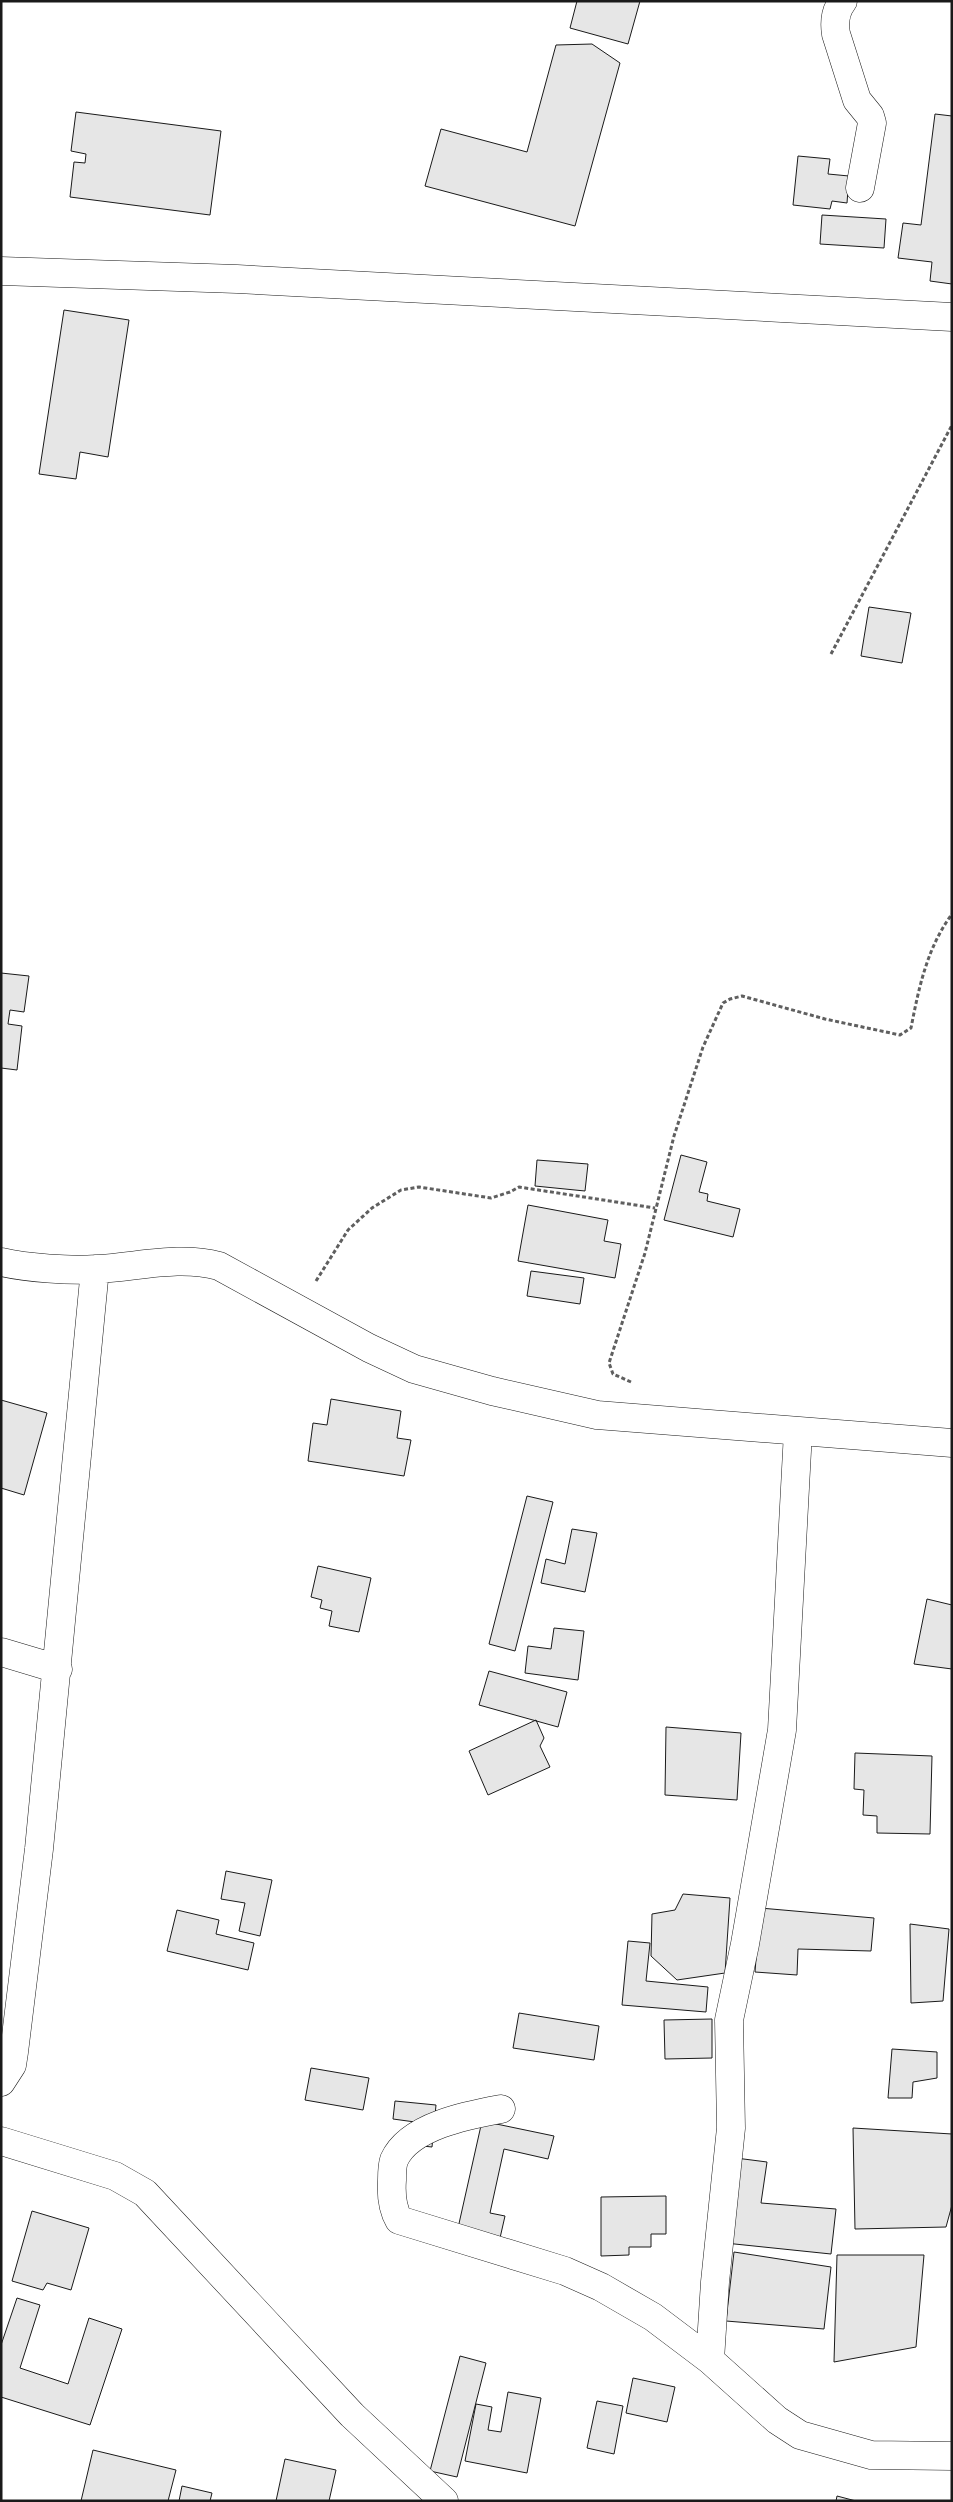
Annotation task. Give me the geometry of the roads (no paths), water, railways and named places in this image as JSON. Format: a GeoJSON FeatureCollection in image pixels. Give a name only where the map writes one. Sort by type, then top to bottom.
{"type":"FeatureCollection","features":[{"type":"Feature","properties":{"kind":"street"},"geometry":{"type":"LineString","coordinates":[[843,1],[836,14],[834,24],[836,34],[857,100],[870,116],[872,123],[860,188]]}},
{"type":"Feature","properties":{"kind":"street"},"geometry":{"type":"LineString","coordinates":[[1,271],[237,279],[952,317]]}},
{"type":"Feature","properties":{"kind":"street"},"geometry":{"type":"LineString","coordinates":[[1,1262],[95,1269],[188,1261],[219,1266],[369,1348],[414,1369],[492,1391],[597,1415],[952,1443]]}},
{"type":"Feature","properties":{"kind":"street"},"geometry":{"type":"LineString","coordinates":[[1,2082],[12,2065],[39,1849],[58,1669],[95,1269]]}},
{"type":"Feature","properties":{"kind":"street"},"geometry":{"type":"LineString","coordinates":[[710,2360],[715,2282],[731,2128],[732,2067],[728,2042],[729,2020],[745,1944],[782,1730],[798,1432]]}},
{"type":"Feature","properties":{"kind":"street"},"geometry":{"type":"LineString","coordinates":[[1,1652],[58,1669]]}},
{"type":"Feature","properties":{"kind":"street"},"geometry":{"type":"LineString","coordinates":[[501,2109],[467,2116],[416,2135],[402,2148],[393,2162],[393,2207],[399,2220],[565,2271],[601,2287],[653,2317],[710,2360],[777,2420],[800,2435],[871,2455],[952,2456]]}},
{"type":"Feature","properties":{"kind":"street"},"geometry":{"type":"LineString","coordinates":[[1,2141],[115,2176],[145,2193],[352,2416],[444,2501]]}}]}
